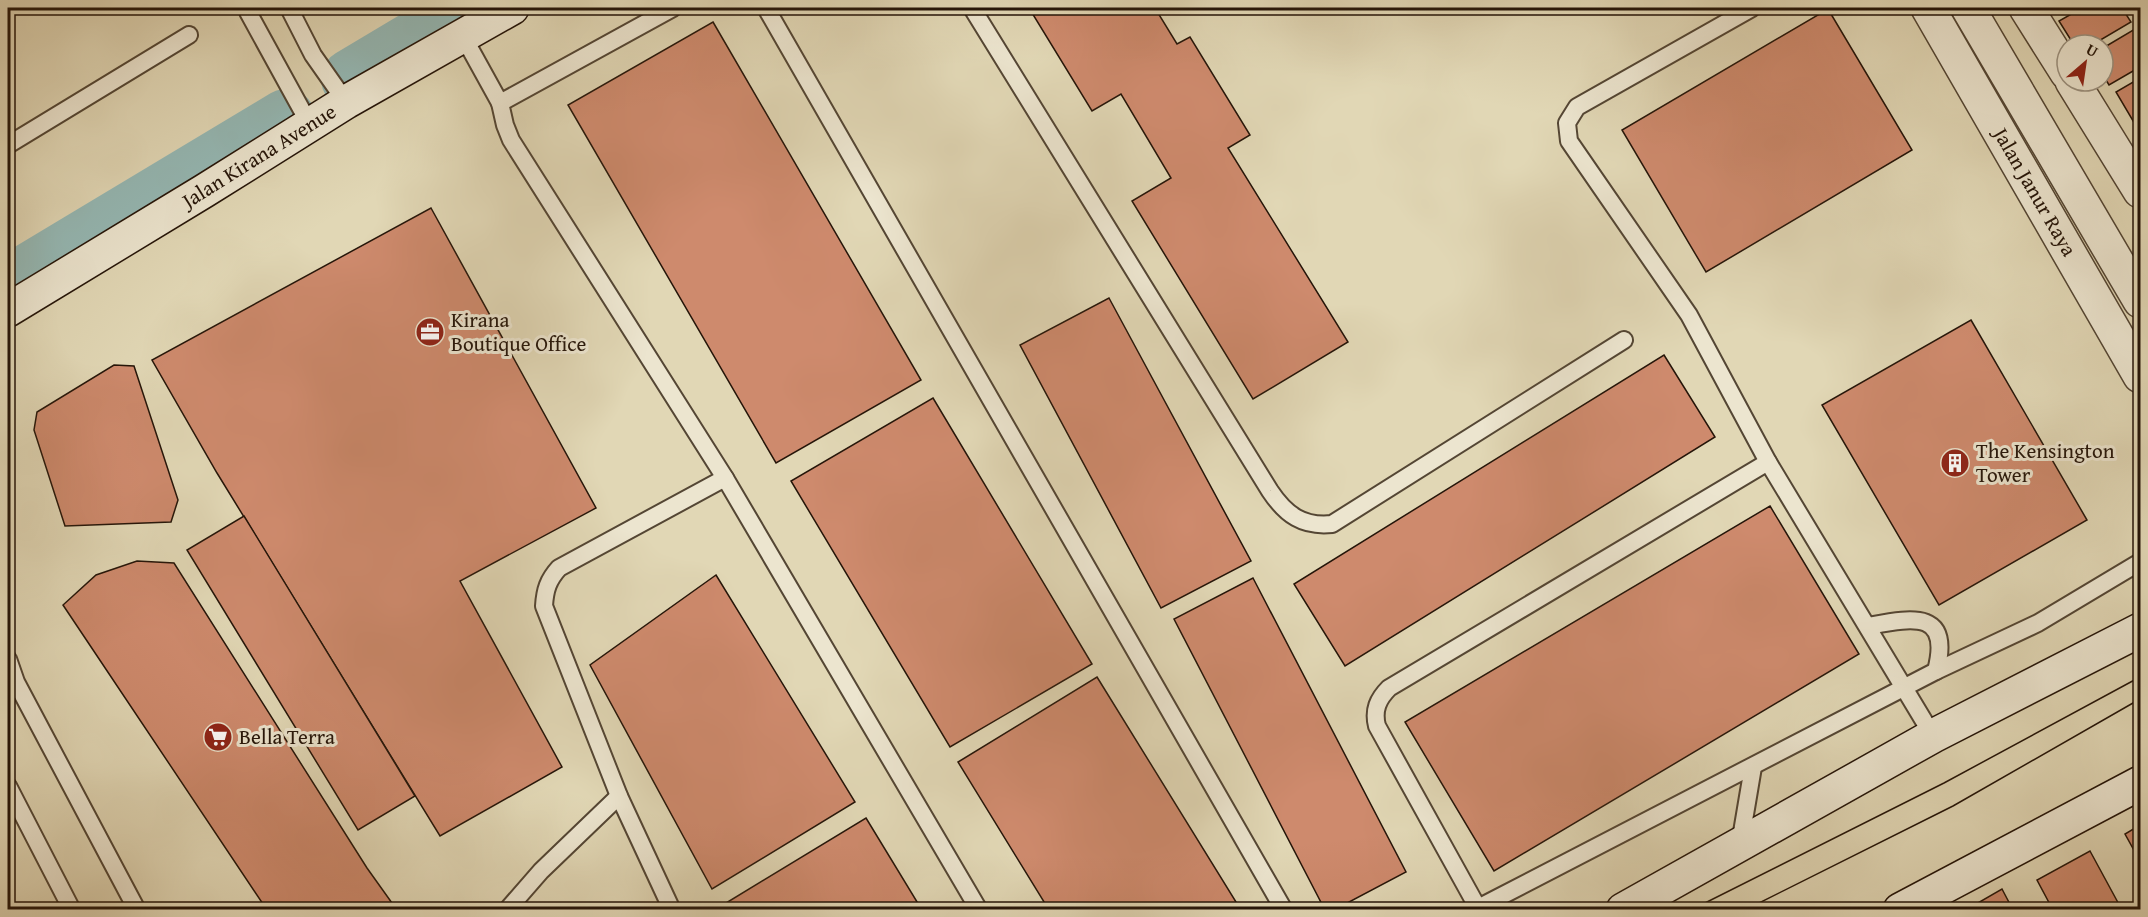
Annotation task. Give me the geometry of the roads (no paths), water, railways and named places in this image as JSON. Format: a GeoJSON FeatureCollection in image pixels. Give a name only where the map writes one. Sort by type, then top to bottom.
{"type":"FeatureCollection","features":[{"type":"Feature","properties":{"kind":"street","name":"Jalan Kirana Avenue"},"geometry":{"type":"LineString","coordinates":[[8,310],[346,102],[512,8]]}},
{"type":"Feature","properties":{"kind":"street","name":"Jalan Janur Raya"},"geometry":{"type":"LineString","coordinates":[[1928,8],[2136,358]]}},
{"type":"Feature","properties":{"kind":"street","name":"Jalan Janur Raya"},"geometry":{"type":"LineString","coordinates":[[1968,8],[2140,302]]}},
{"type":"Feature","properties":{"kind":"street"},"geometry":{"type":"LineString","coordinates":[[2026,8],[2055,54]]}},
{"type":"Feature","properties":{"kind":"street"},"geometry":{"type":"LineString","coordinates":[[2079,93],[2140,191]]}},
{"type":"Feature","properties":{"kind":"street"},"geometry":{"type":"LineString","coordinates":[[1623,909],[1934,736],[2140,630]]}},
{"type":"Feature","properties":{"kind":"street"},"geometry":{"type":"LineString","coordinates":[[1899,909],[2140,783]]}},
{"type":"Feature","properties":{"kind":"lane"},"geometry":{"type":"LineString","coordinates":[[289,8],[313,55],[346,102]]}},
{"type":"Feature","properties":{"kind":"lane"},"geometry":{"type":"LineString","coordinates":[[500,103],[673,8]]}},
{"type":"Feature","properties":{"kind":"lane"},"geometry":{"type":"LineString","coordinates":[[766,8],[1284,909]]}},
{"type":"Feature","properties":{"kind":"lane"},"geometry":{"type":"LineString","coordinates":[[972,8],[1277,502],[1298,520],[1310,524],[1332,524],[1624,340]]}},
{"type":"Feature","properties":{"kind":"lane"},"geometry":{"type":"LineString","coordinates":[[1752,8],[1577,106],[1567,123],[1569,141],[1689,315],[1768,462],[1934,736]]}},
{"type":"Feature","properties":{"kind":"lane"},"geometry":{"type":"LineString","coordinates":[[251,9],[310,124]]}},
{"type":"Feature","properties":{"kind":"lane"},"geometry":{"type":"LineString","coordinates":[[8,145],[189,35]]}},
{"type":"Feature","properties":{"kind":"lane"},"geometry":{"type":"LineString","coordinates":[[463,36],[500,103],[511,140],[725,478],[980,909]]}},
{"type":"Feature","properties":{"kind":"lane"},"geometry":{"type":"LineString","coordinates":[[1768,462],[1389,688],[1380,697],[1375,716],[1377,726],[1478,909],[1936,671],[2038,623],[2140,562]]}},
{"type":"Feature","properties":{"kind":"lane"},"geometry":{"type":"LineString","coordinates":[[672,909],[619,796],[544,606],[545,593],[550,578],[559,567],[725,478]]}},
{"type":"Feature","properties":{"kind":"lane"},"geometry":{"type":"LineString","coordinates":[[1868,626],[1906,619],[1926,622],[1939,635],[1941,651],[1936,671]]}},
{"type":"Feature","properties":{"kind":"lane"},"geometry":{"type":"LineString","coordinates":[[8,659],[16,682],[137,909]]}},
{"type":"Feature","properties":{"kind":"lane"},"geometry":{"type":"LineString","coordinates":[[1740,844],[1752,767]]}},
{"type":"Feature","properties":{"kind":"lane"},"geometry":{"type":"LineString","coordinates":[[8,786],[72,909]]}},
{"type":"Feature","properties":{"kind":"lane"},"geometry":{"type":"LineString","coordinates":[[507,909],[541,871],[619,796]]}},
{"type":"Feature","properties":{"kind":"waterway"},"geometry":{"type":"LineString","coordinates":[[351,79],[470,8]]}},
{"type":"Feature","properties":{"kind":"waterway"},"geometry":{"type":"LineString","coordinates":[[8,286],[286,119]]}},
{"type":"Feature","properties":{"kind":"tram line"},"geometry":{"type":"LineString","coordinates":[[1691,910],[1944,783],[2140,677]]}},
{"type":"Feature","properties":{"kind":"tram line"},"geometry":{"type":"LineString","coordinates":[[1745,910],[1953,806],[2140,699]]}},
{"type":"Feature","properties":{"kind":"place","name":"Kirana Boutique Office"},"geometry":{"type":"Point","coordinates":[430,332]}},
{"type":"Feature","properties":{"kind":"place","name":"The Kensington Tower"},"geometry":{"type":"Point","coordinates":[1955,463]}},
{"type":"Feature","properties":{"kind":"place","name":"Bella Terra"},"geometry":{"type":"Point","coordinates":[218,737]}}]}
